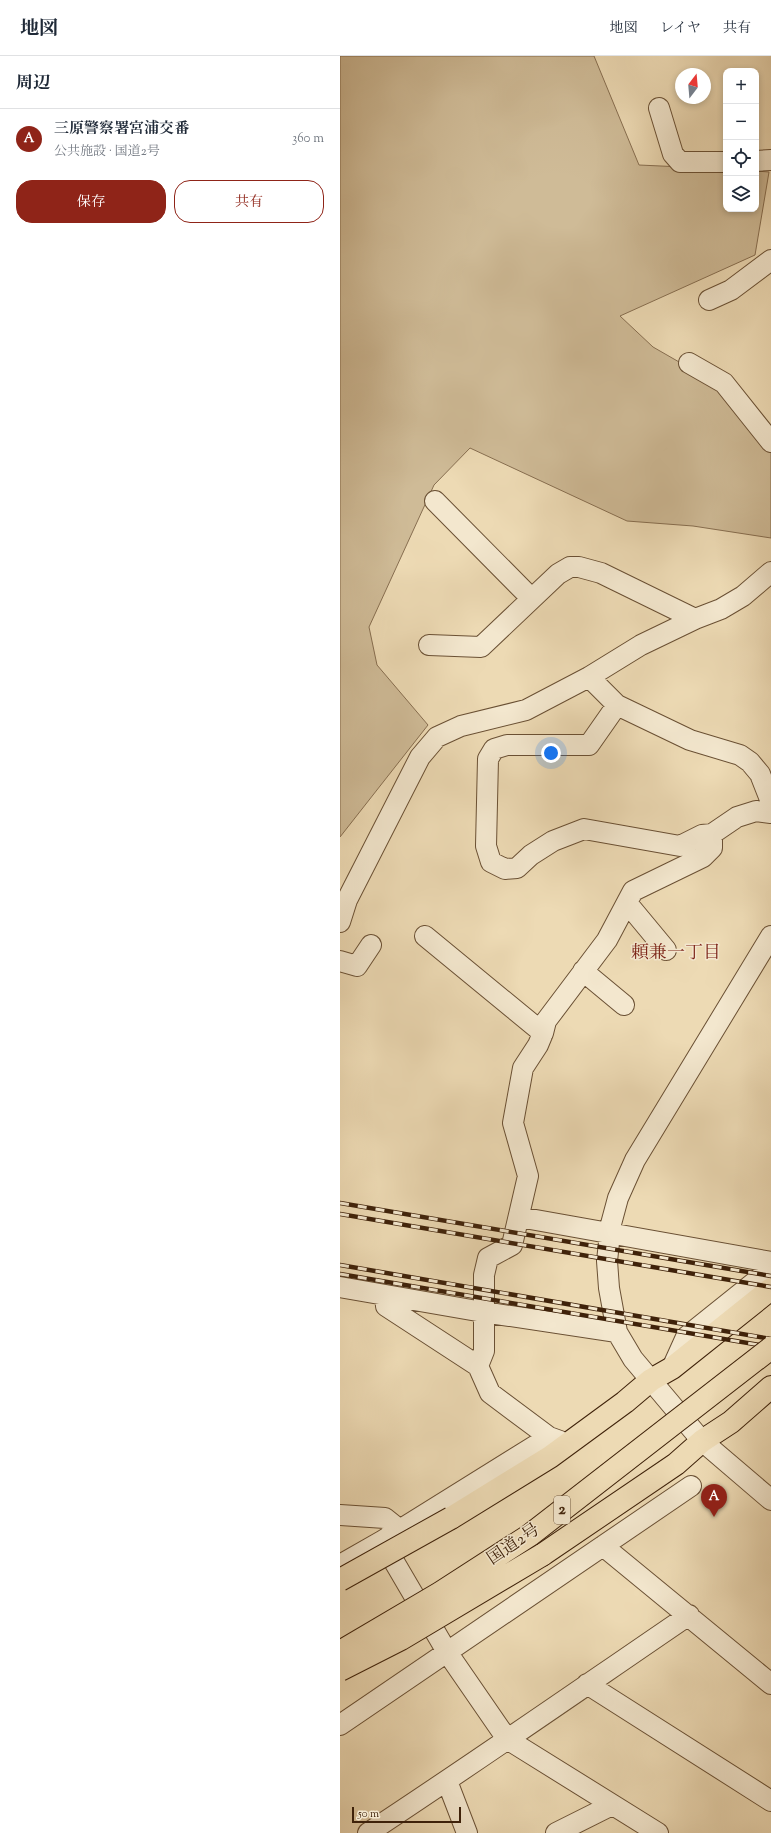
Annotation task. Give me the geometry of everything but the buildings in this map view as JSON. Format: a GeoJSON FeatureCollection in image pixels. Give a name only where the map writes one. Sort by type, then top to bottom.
{"type":"FeatureCollection","features":[{"type":"Feature","properties":{"kind":"highway"},"geometry":{"type":"LineString","coordinates":[[340,1580],[452,1518],[550,1457],[558,1440],[625,1402],[651,1380],[672,1368],[771,1289]]}},
{"type":"Feature","properties":{"kind":"highway","name":"国道2号"},"geometry":{"type":"LineString","coordinates":[[340,1652],[440,1593],[530,1535],[771,1348]]}},
{"type":"Feature","properties":{"kind":"highway"},"geometry":{"type":"LineString","coordinates":[[340,1670],[401,1639],[542,1555],[676,1464],[702,1441],[731,1422],[771,1387]]}},
{"type":"Feature","properties":{"kind":"street"},"geometry":{"type":"LineString","coordinates":[[659,108],[673,154],[680,162],[723,162]]}},
{"type":"Feature","properties":{"kind":"street"},"geometry":{"type":"LineString","coordinates":[[759,161],[771,160]]}},
{"type":"Feature","properties":{"kind":"street"},"geometry":{"type":"LineString","coordinates":[[709,300],[732,290],[771,260]]}},
{"type":"Feature","properties":{"kind":"street"},"geometry":{"type":"LineString","coordinates":[[688,363],[724,383],[771,442]]}},
{"type":"Feature","properties":{"kind":"street"},"geometry":{"type":"LineString","coordinates":[[435,500],[532,598]]}},
{"type":"Feature","properties":{"kind":"street"},"geometry":{"type":"LineString","coordinates":[[429,645],[481,647],[558,574],[570,567],[579,567],[601,573],[695,619]]}},
{"type":"Feature","properties":{"kind":"street"},"geometry":{"type":"LineString","coordinates":[[340,922],[347,900],[420,757],[437,737],[461,726],[526,710],[589,677],[641,645],[695,619],[721,610],[743,596],[771,572]]}},
{"type":"Feature","properties":{"kind":"street"},"geometry":{"type":"LineString","coordinates":[[589,677],[617,705],[690,740],[740,755],[750,762],[760,774],[771,802]]}},
{"type":"Feature","properties":{"kind":"street"},"geometry":{"type":"LineString","coordinates":[[617,705],[589,745],[507,745],[494,749],[488,759],[486,846],[491,862],[505,869],[517,868],[531,855],[553,841],[584,829],[680,846],[702,835],[712,834],[737,817],[756,811],[771,813]]}},
{"type":"Feature","properties":{"kind":"street"},"geometry":{"type":"LineString","coordinates":[[478,1366],[484,1351],[484,1275],[488,1258],[512,1245],[528,1176],[513,1122],[523,1068],[538,1045],[546,1021],[607,940],[633,891],[703,857],[712,848],[712,834]]}},
{"type":"Feature","properties":{"kind":"street"},"geometry":{"type":"LineString","coordinates":[[627,902],[666,950]]}},
{"type":"Feature","properties":{"kind":"street"},"geometry":{"type":"LineString","coordinates":[[425,936],[543,1033]]}},
{"type":"Feature","properties":{"kind":"street"},"geometry":{"type":"LineString","coordinates":[[771,936],[635,1160],[618,1198],[610,1234],[607,1261],[609,1288],[617,1332],[633,1359],[702,1441],[771,1500]]}},
{"type":"Feature","properties":{"kind":"street"},"geometry":{"type":"LineString","coordinates":[[340,960],[357,966],[370,945]]}},
{"type":"Feature","properties":{"kind":"street"},"geometry":{"type":"LineString","coordinates":[[583,971],[624,1006]]}},
{"type":"Feature","properties":{"kind":"street"},"geometry":{"type":"LineString","coordinates":[[519,1217],[771,1262]]}},
{"type":"Feature","properties":{"kind":"street"},"geometry":{"type":"LineString","coordinates":[[672,1368],[686,1337],[771,1269]]}},
{"type":"Feature","properties":{"kind":"street"},"geometry":{"type":"LineString","coordinates":[[340,1287],[484,1312],[617,1332]]}},
{"type":"Feature","properties":{"kind":"street"},"geometry":{"type":"LineString","coordinates":[[340,1565],[558,1440],[490,1393],[478,1366],[386,1306],[385,1295]]}},
{"type":"Feature","properties":{"kind":"street"},"geometry":{"type":"LineString","coordinates":[[640,1521],[651,1481]]}},
{"type":"Feature","properties":{"kind":"street"},"geometry":{"type":"LineString","coordinates":[[341,1720],[447,1652],[691,1486]]}},
{"type":"Feature","properties":{"kind":"street"},"geometry":{"type":"LineString","coordinates":[[340,1514],[385,1518],[400,1530]]}},
{"type":"Feature","properties":{"kind":"street"},"geometry":{"type":"LineString","coordinates":[[382,1542],[447,1652],[507,1739],[658,1833]]}},
{"type":"Feature","properties":{"kind":"street"},"geometry":{"type":"LineString","coordinates":[[603,1546],[689,1615],[771,1684]]}},
{"type":"Feature","properties":{"kind":"street"},"geometry":{"type":"LineString","coordinates":[[368,1833],[447,1781],[689,1615]]}},
{"type":"Feature","properties":{"kind":"street"},"geometry":{"type":"LineString","coordinates":[[587,1684],[771,1802]]}},
{"type":"Feature","properties":{"kind":"street"},"geometry":{"type":"LineString","coordinates":[[447,1781],[467,1833]]}},
{"type":"Feature","properties":{"kind":"street"},"geometry":{"type":"LineString","coordinates":[[556,1833],[612,1804]]}},
{"type":"Feature","properties":{"kind":"shaded area"},"geometry":{"type":"Polygon","coordinates":[[[340,56],[594,56],[639,165],[723,169],[723,212],[759,212],[759,171],[769,172],[755,255],[620,316],[653,347],[700,374],[753,426],[771,452],[771,538],[693,526],[627,521],[470,448],[434,485],[369,627],[377,665],[428,725],[340,837],[340,56]]]}},
{"type":"Feature","properties":{"kind":"railway"},"geometry":{"type":"LineString","coordinates":[[340,1203],[771,1276]]}},
{"type":"Feature","properties":{"kind":"railway"},"geometry":{"type":"LineString","coordinates":[[340,1214],[771,1287]]}},
{"type":"Feature","properties":{"kind":"railway"},"geometry":{"type":"LineString","coordinates":[[340,1265],[771,1339]]}},
{"type":"Feature","properties":{"kind":"railway"},"geometry":{"type":"LineString","coordinates":[[340,1274],[771,1347]]}},
{"type":"Feature","properties":{"kind":"place","name":"三原警察署宮浦交番"},"geometry":{"type":"Point","coordinates":[714,1517]}},
{"type":"Feature","properties":{"kind":"district","name":"頼兼一丁目"},"geometry":{"type":"Point","coordinates":[676,954]}}]}
